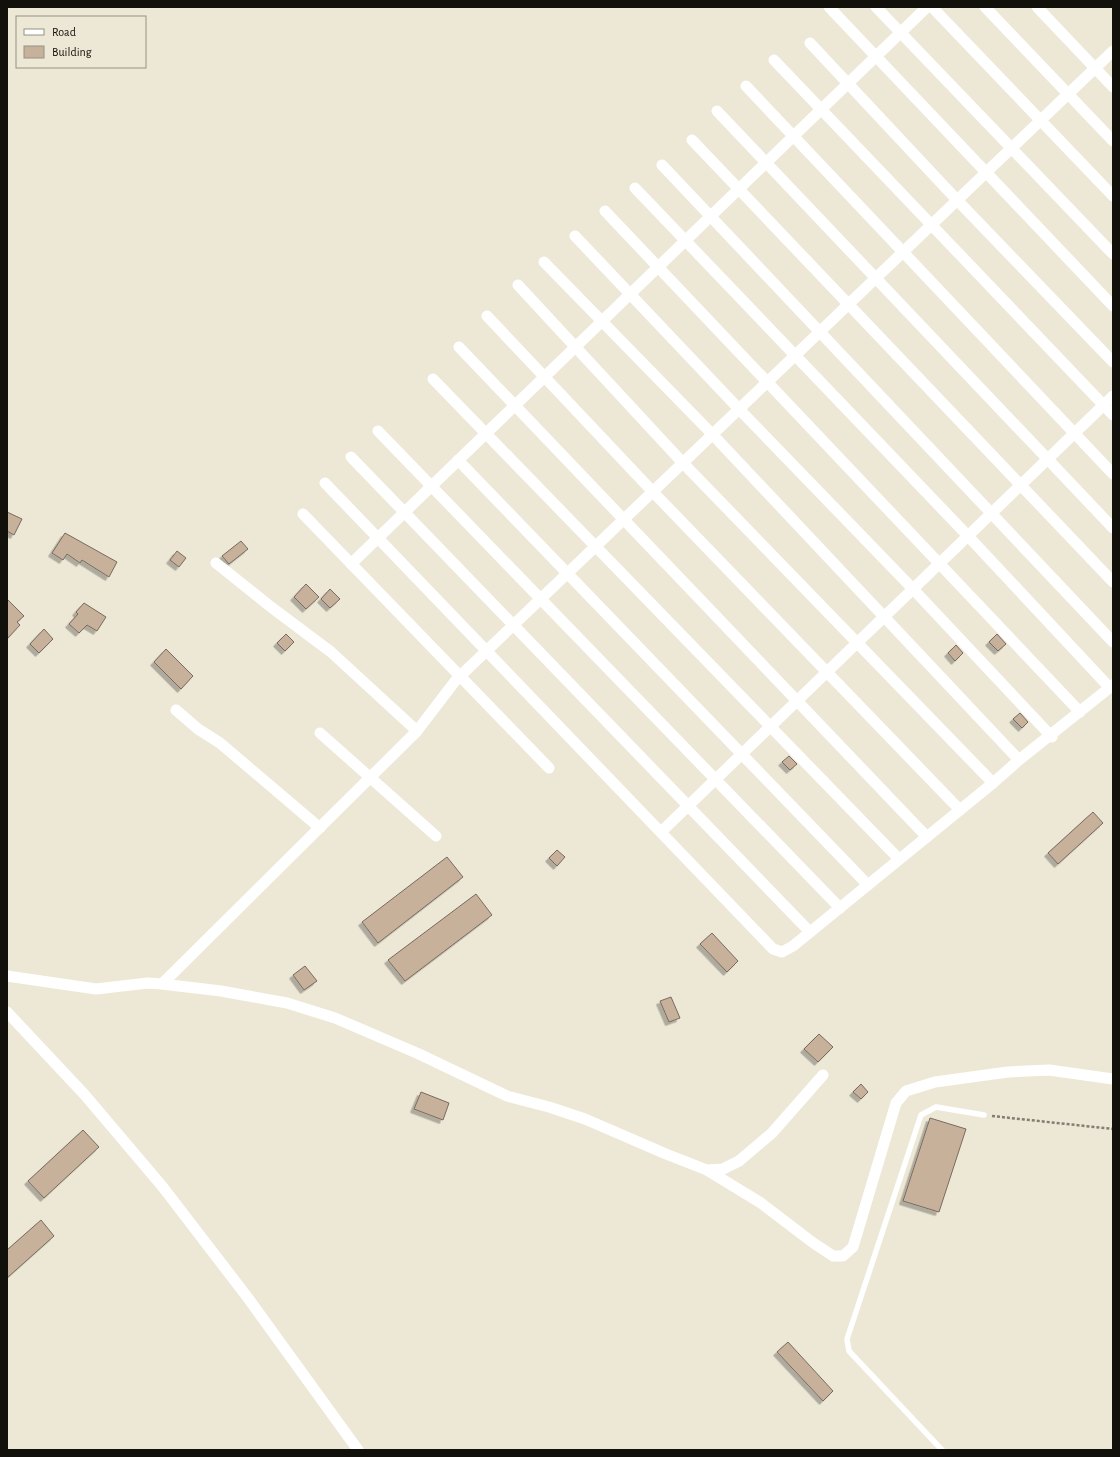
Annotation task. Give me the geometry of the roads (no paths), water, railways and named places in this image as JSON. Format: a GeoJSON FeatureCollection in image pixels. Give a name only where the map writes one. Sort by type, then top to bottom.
{"type":"FeatureCollection","features":[{"type":"Feature","properties":{"kind":"street"},"geometry":{"type":"LineString","coordinates":[[830,7],[1113,306]]}},
{"type":"Feature","properties":{"kind":"street"},"geometry":{"type":"LineString","coordinates":[[876,7],[1113,254]]}},
{"type":"Feature","properties":{"kind":"street"},"geometry":{"type":"LineString","coordinates":[[352,564],[514,405],[927,7]]}},
{"type":"Feature","properties":{"kind":"street"},"geometry":{"type":"LineString","coordinates":[[932,7],[1113,196]]}},
{"type":"Feature","properties":{"kind":"street"},"geometry":{"type":"LineString","coordinates":[[985,7],[1113,141]]}},
{"type":"Feature","properties":{"kind":"street"},"geometry":{"type":"LineString","coordinates":[[1037,7],[1113,87]]}},
{"type":"Feature","properties":{"kind":"street"},"geometry":{"type":"LineString","coordinates":[[810,43],[957,200],[1113,362]]}},
{"type":"Feature","properties":{"kind":"street"},"geometry":{"type":"LineString","coordinates":[[162,984],[417,731],[460,676],[1113,51]]}},
{"type":"Feature","properties":{"kind":"street"},"geometry":{"type":"LineString","coordinates":[[774,60],[1113,415]]}},
{"type":"Feature","properties":{"kind":"street"},"geometry":{"type":"LineString","coordinates":[[746,86],[1113,474]]}},
{"type":"Feature","properties":{"kind":"street"},"geometry":{"type":"LineString","coordinates":[[717,111],[1113,528]]}},
{"type":"Feature","properties":{"kind":"street"},"geometry":{"type":"LineString","coordinates":[[692,140],[1113,582]]}},
{"type":"Feature","properties":{"kind":"street"},"geometry":{"type":"LineString","coordinates":[[662,165],[1113,642]]}},
{"type":"Feature","properties":{"kind":"street"},"geometry":{"type":"LineString","coordinates":[[325,483],[773,949],[782,952],[793,946],[840,908],[1111,686],[635,188]]}},
{"type":"Feature","properties":{"kind":"street"},"geometry":{"type":"LineString","coordinates":[[605,212],[1080,712]]}},
{"type":"Feature","properties":{"kind":"street"},"geometry":{"type":"LineString","coordinates":[[575,236],[913,589],[1051,736]]}},
{"type":"Feature","properties":{"kind":"street"},"geometry":{"type":"LineString","coordinates":[[544,262],[713,435],[1019,760]]}},
{"type":"Feature","properties":{"kind":"street"},"geometry":{"type":"LineString","coordinates":[[518,285],[683,463],[993,783]]}},
{"type":"Feature","properties":{"kind":"street"},"geometry":{"type":"LineString","coordinates":[[487,316],[652,492],[960,810]]}},
{"type":"Feature","properties":{"kind":"street"},"geometry":{"type":"LineString","coordinates":[[459,347],[927,837]]}},
{"type":"Feature","properties":{"kind":"street"},"geometry":{"type":"LineString","coordinates":[[433,379],[899,859]]}},
{"type":"Feature","properties":{"kind":"street"},"geometry":{"type":"LineString","coordinates":[[661,832],[1113,396]]}},
{"type":"Feature","properties":{"kind":"street"},"geometry":{"type":"LineString","coordinates":[[378,430],[840,908]]}},
{"type":"Feature","properties":{"kind":"street"},"geometry":{"type":"LineString","coordinates":[[352,457],[810,932]]}},
{"type":"Feature","properties":{"kind":"street"},"geometry":{"type":"LineString","coordinates":[[458,460],[868,885]]}},
{"type":"Feature","properties":{"kind":"street"},"geometry":{"type":"LineString","coordinates":[[304,514],[549,768]]}},
{"type":"Feature","properties":{"kind":"street"},"geometry":{"type":"LineString","coordinates":[[216,563],[271,607],[332,652],[417,731]]}},
{"type":"Feature","properties":{"kind":"street"},"geometry":{"type":"LineString","coordinates":[[176,710],[198,729],[220,743],[320,828]]}},
{"type":"Feature","properties":{"kind":"street"},"geometry":{"type":"LineString","coordinates":[[320,733],[436,836]]}},
{"type":"Feature","properties":{"kind":"street"},"geometry":{"type":"LineString","coordinates":[[7,976],[96,990],[148,983],[221,991],[287,1003],[335,1018],[419,1054],[507,1096],[549,1107],[585,1119],[707,1170],[761,1203],[833,1256],[843,1256],[853,1247],[896,1103],[906,1091],[935,1082],[1008,1072],[1049,1070],[1113,1078]]}},
{"type":"Feature","properties":{"kind":"street"},"geometry":{"type":"LineString","coordinates":[[7,1012],[84,1094],[162,1186],[248,1298],[358,1450]]}},
{"type":"Feature","properties":{"kind":"street"},"geometry":{"type":"LineString","coordinates":[[707,1170],[723,1169],[739,1161],[772,1133],[823,1075]]}},
{"type":"Feature","properties":{"kind":"lane"},"geometry":{"type":"LineString","coordinates":[[942,1450],[850,1351],[847,1339],[921,1116],[936,1107],[984,1115]]}}]}
